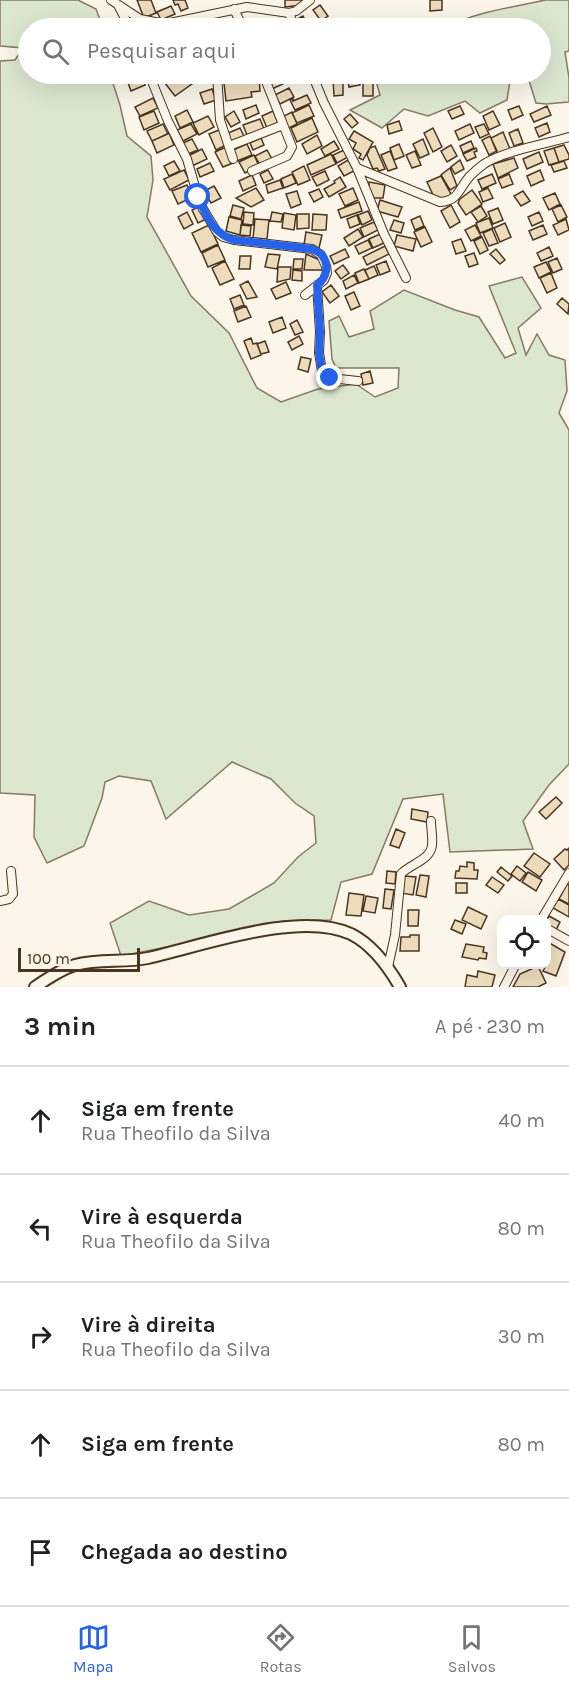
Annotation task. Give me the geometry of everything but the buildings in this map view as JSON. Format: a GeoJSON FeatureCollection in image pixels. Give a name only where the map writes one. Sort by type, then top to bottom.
{"type":"FeatureCollection","features":[{"type":"Feature","properties":{"kind":"street"},"geometry":{"type":"LineString","coordinates":[[111,0],[138,18]]}},
{"type":"Feature","properties":{"kind":"street"},"geometry":{"type":"LineString","coordinates":[[193,18],[247,7],[289,13],[296,11],[310,0]]}},
{"type":"Feature","properties":{"kind":"street"},"geometry":{"type":"LineString","coordinates":[[119,6],[125,18]]}},
{"type":"Feature","properties":{"kind":"street"},"geometry":{"type":"LineString","coordinates":[[234,9],[238,18]]}},
{"type":"Feature","properties":{"kind":"street"},"geometry":{"type":"LineString","coordinates":[[289,13],[291,18]]}},
{"type":"Feature","properties":{"kind":"street"},"geometry":{"type":"LineString","coordinates":[[153,84],[187,159],[198,197],[217,232],[223,237],[234,240],[312,249],[321,255],[327,273],[324,280],[305,295]]}},
{"type":"Feature","properties":{"kind":"street"},"geometry":{"type":"LineString","coordinates":[[218,84],[220,120],[233,159]]}},
{"type":"Feature","properties":{"kind":"street"},"geometry":{"type":"LineString","coordinates":[[252,171],[287,156],[292,147],[267,84]]}},
{"type":"Feature","properties":{"kind":"street"},"geometry":{"type":"LineString","coordinates":[[316,84],[406,278]]}},
{"type":"Feature","properties":{"kind":"street"},"geometry":{"type":"LineString","coordinates":[[229,146],[283,125]]}},
{"type":"Feature","properties":{"kind":"street"},"geometry":{"type":"LineString","coordinates":[[357,168],[440,202],[447,202],[457,195],[471,175],[499,156],[569,137]]}},
{"type":"Feature","properties":{"kind":"street"},"geometry":{"type":"LineString","coordinates":[[317,285],[319,353],[322,371],[330,378],[358,381]]}},
{"type":"Feature","properties":{"kind":"street"},"geometry":{"type":"LineString","coordinates":[[388,967],[395,935],[401,874],[425,858],[430,851],[432,846],[431,821]]}},
{"type":"Feature","properties":{"kind":"street"},"geometry":{"type":"LineString","coordinates":[[0,901],[9,899],[13,894],[11,871]]}},
{"type":"Feature","properties":{"kind":"street"},"geometry":{"type":"LineString","coordinates":[[544,915],[569,873]]}},
{"type":"Feature","properties":{"kind":"street"},"geometry":{"type":"LineString","coordinates":[[35,987],[73,965],[93,961],[146,958],[255,932],[289,927],[316,927],[350,934],[372,948],[388,967],[400,987]]}},
{"type":"Feature","properties":{"kind":"street"},"geometry":{"type":"LineString","coordinates":[[551,931],[569,940]]}},
{"type":"Feature","properties":{"kind":"street"},"geometry":{"type":"LineString","coordinates":[[504,987],[513,969]]}},
{"type":"Feature","properties":{"kind":"green space"},"geometry":{"type":"Polygon","coordinates":[[[0,0],[78,0],[96,9],[99,18],[18,18],[18,48],[0,46],[0,0]]]}},
{"type":"Feature","properties":{"kind":"green space"},"geometry":{"type":"Polygon","coordinates":[[[545,0],[569,0],[569,51],[565,52],[569,78],[569,102],[536,103],[530,84],[551,84],[551,18],[469,18],[545,0]]]}},
{"type":"Feature","properties":{"kind":"green space"},"geometry":{"type":"Polygon","coordinates":[[[18,56],[18,84],[113,84],[127,136],[151,156],[153,180],[147,217],[191,296],[229,333],[257,388],[281,402],[318,389],[356,384],[375,397],[398,388],[399,368],[336,368],[332,359],[329,321],[339,316],[349,337],[374,329],[370,311],[404,290],[479,317],[505,358],[516,353],[489,286],[522,277],[541,308],[518,328],[526,355],[537,334],[549,355],[565,360],[567,391],[559,413],[569,430],[569,764],[549,785],[523,821],[533,849],[450,852],[443,794],[403,799],[372,874],[341,882],[331,920],[283,921],[121,956],[110,923],[149,901],[189,915],[229,909],[274,883],[298,857],[316,843],[314,816],[295,803],[271,779],[232,762],[166,819],[151,781],[119,776],[105,782],[102,798],[84,846],[47,863],[34,837],[35,795],[0,793],[0,61],[15,60],[18,56]]]}},
{"type":"Feature","properties":{"kind":"green space"},"geometry":{"type":"Polygon","coordinates":[[[377,84],[509,84],[507,100],[480,113],[465,101],[428,116],[404,109],[382,128],[350,110],[380,95],[377,84]]]}},
{"type":"Feature","properties":{"kind":"route"},"geometry":{"type":"LineString","coordinates":[[198,197],[217,232],[223,237],[312,249],[321,255],[327,273],[324,280],[317,285],[319,353],[322,371],[330,378]]}}]}
